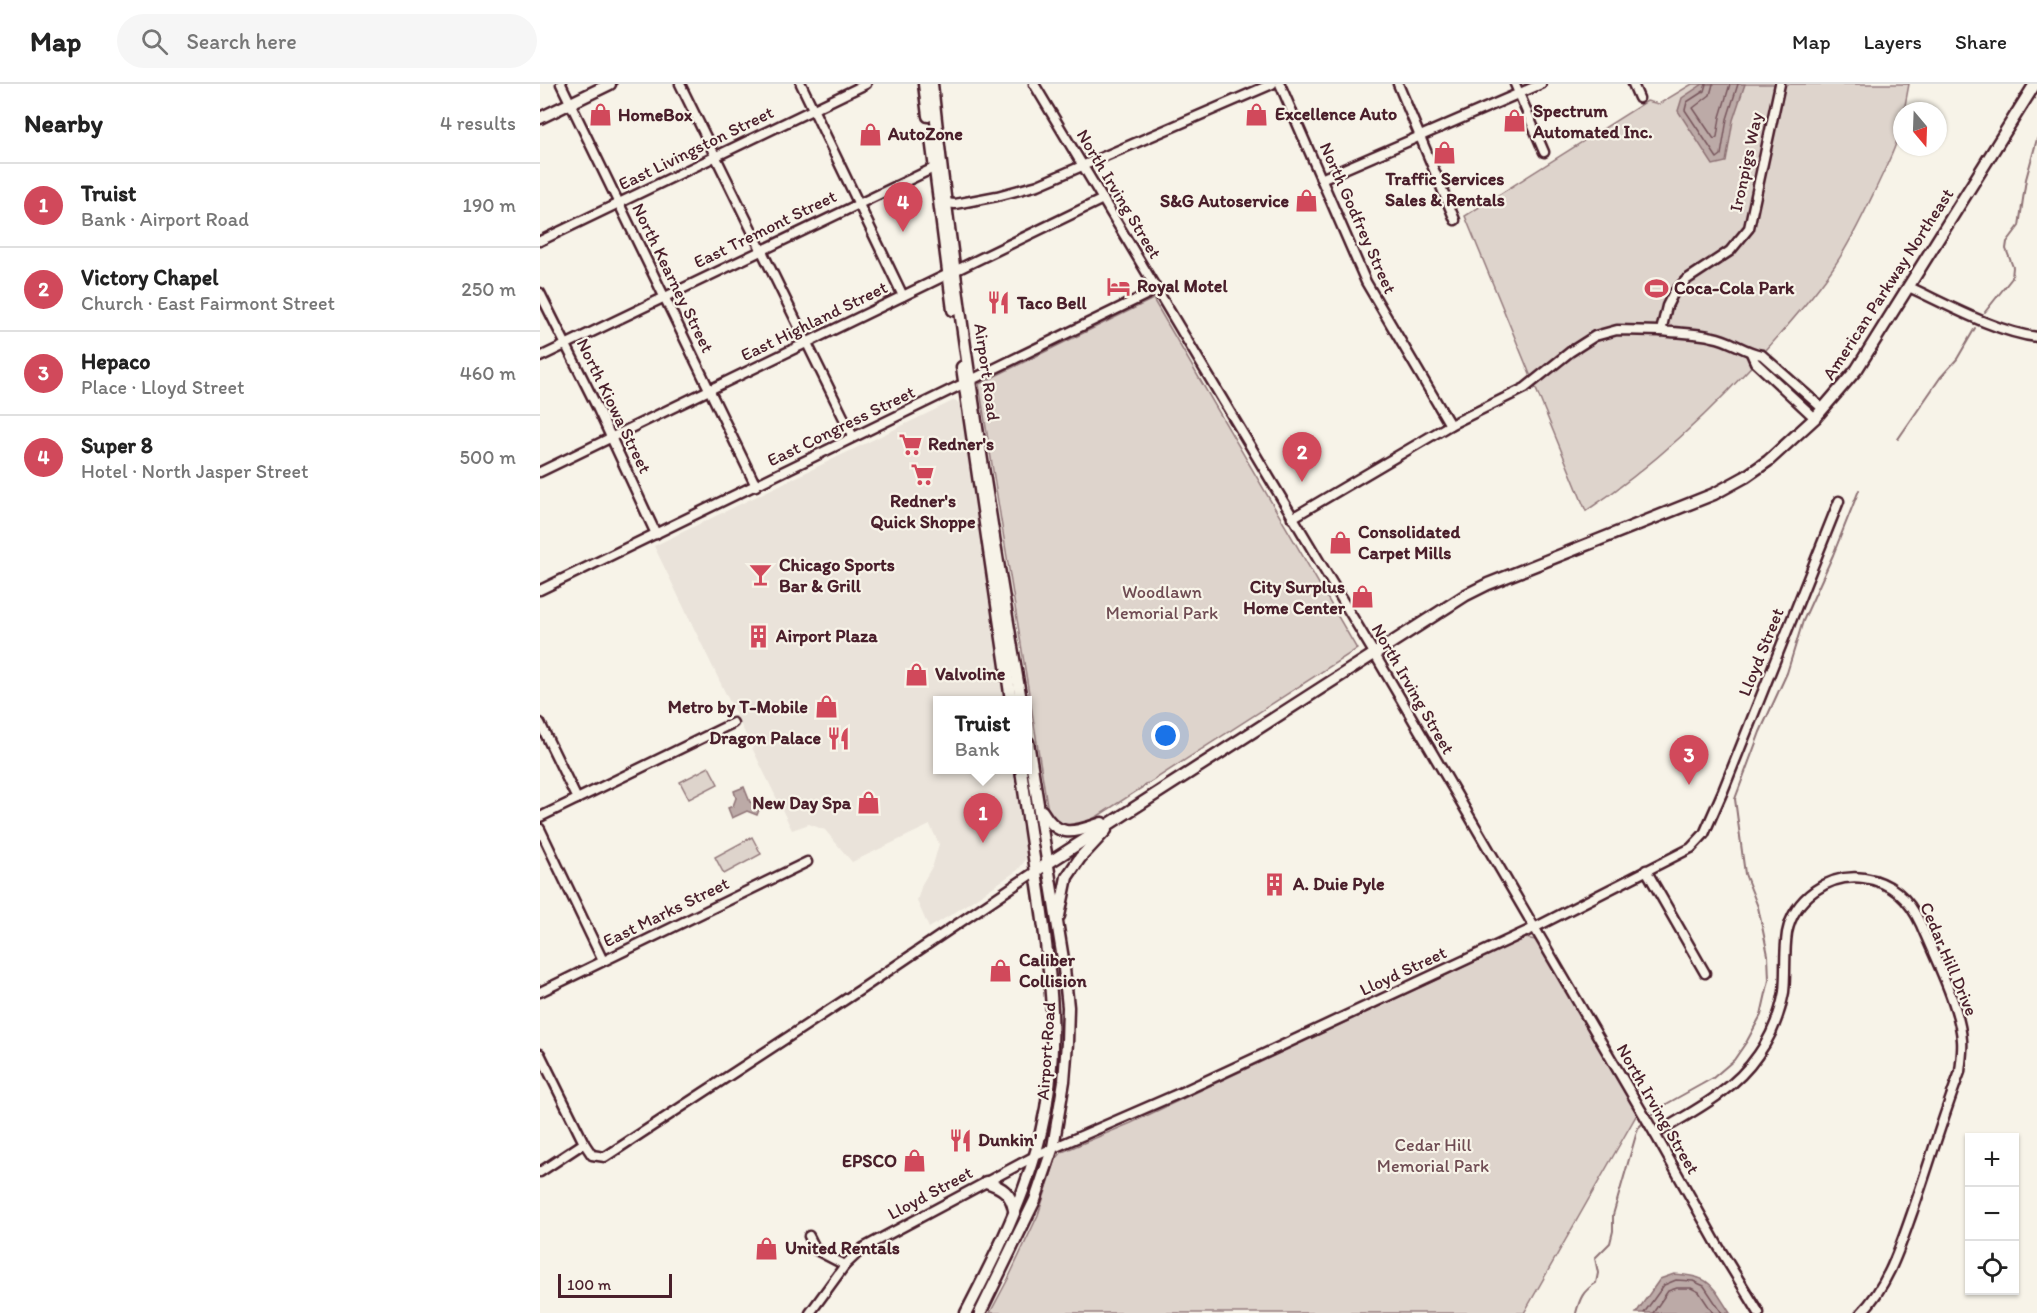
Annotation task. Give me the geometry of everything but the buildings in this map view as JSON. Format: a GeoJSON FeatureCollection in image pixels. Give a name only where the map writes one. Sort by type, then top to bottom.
{"type":"FeatureCollection","features":[{"type":"Feature","properties":{"kind":"main road"},"geometry":{"type":"LineString","coordinates":[[540,118],[610,84]]}},
{"type":"Feature","properties":{"kind":"main road","name":"Airport Road"},"geometry":{"type":"LineString","coordinates":[[924,84],[1010,696]]}},
{"type":"Feature","properties":{"kind":"main road","name":"Airport Road"},"geometry":{"type":"LineString","coordinates":[[932,84],[937,166],[945,203],[952,273]]}},
{"type":"Feature","properties":{"kind":"main road","name":"American Parkway Northeast"},"geometry":{"type":"LineString","coordinates":[[1117,819],[1446,607],[1488,584],[1714,494],[1768,461],[1819,414],[1857,369],[2035,84]]}},
{"type":"Feature","properties":{"kind":"main road","name":"Airport Road"},"geometry":{"type":"LineString","coordinates":[[967,382],[1020,696]]}},
{"type":"Feature","properties":{"kind":"main road","name":"Airport Road"},"geometry":{"type":"LineString","coordinates":[[980,1313],[1035,1200],[1053,1147],[1064,1081],[1068,1007],[1058,926],[1032,768]]}},
{"type":"Feature","properties":{"kind":"main road","name":"Airport Road"},"geometry":{"type":"LineString","coordinates":[[966,1313],[1014,1210],[1035,1156],[1047,1102],[1053,1035],[1050,964],[1022,774]]}},
{"type":"Feature","properties":{"kind":"main road"},"geometry":{"type":"LineString","coordinates":[[1038,806],[1053,827],[1066,832],[1077,832],[1117,819]]}},
{"type":"Feature","properties":{"kind":"main road"},"geometry":{"type":"LineString","coordinates":[[1036,871],[1117,819]]}},
{"type":"Feature","properties":{"kind":"main road"},"geometry":{"type":"LineString","coordinates":[[1058,926],[1067,878],[1080,858],[1117,819]]}},
{"type":"Feature","properties":{"kind":"main road"},"geometry":{"type":"LineString","coordinates":[[986,1182],[998,1186],[1009,1194],[1014,1210]]}},
{"type":"Feature","properties":{"kind":"street","name":"North Kearney Street"},"geometry":{"type":"LineString","coordinates":[[561,84],[756,486]]}},
{"type":"Feature","properties":{"kind":"street"},"geometry":{"type":"LineString","coordinates":[[680,84],[853,437]]}},
{"type":"Feature","properties":{"kind":"street"},"geometry":{"type":"LineString","coordinates":[[801,84],[903,296]]}},
{"type":"Feature","properties":{"kind":"street","name":"East Livingston Street"},"geometry":{"type":"LineString","coordinates":[[540,241],[866,84]]}},
{"type":"Feature","properties":{"kind":"street","name":"North Irving Street"},"geometry":{"type":"LineString","coordinates":[[1034,84],[1374,653],[1759,1313]]}},
{"type":"Feature","properties":{"kind":"street"},"geometry":{"type":"LineString","coordinates":[[945,203],[955,204],[1020,191],[1048,181],[1272,84]]}},
{"type":"Feature","properties":{"kind":"street","name":"North Godfrey Street"},"geometry":{"type":"LineString","coordinates":[[1280,84],[1365,282],[1450,425]]}},
{"type":"Feature","properties":{"kind":"street"},"geometry":{"type":"LineString","coordinates":[[1398,84],[1455,220]]}},
{"type":"Feature","properties":{"kind":"street"},"geometry":{"type":"LineString","coordinates":[[1515,84],[1544,152]]}},
{"type":"Feature","properties":{"kind":"street"},"geometry":{"type":"LineString","coordinates":[[1322,179],[1541,84]]}},
{"type":"Feature","properties":{"kind":"street"},"geometry":{"type":"LineString","coordinates":[[1633,84],[1639,98]]}},
{"type":"Feature","properties":{"kind":"street","name":"Ironpigs Way"},"geometry":{"type":"LineString","coordinates":[[1661,331],[1672,294],[1686,280],[1730,251],[1749,228],[1780,84]]}},
{"type":"Feature","properties":{"kind":"street","name":"East Tremont Street"},"geometry":{"type":"LineString","coordinates":[[540,357],[937,166]]}},
{"type":"Feature","properties":{"kind":"street","name":"East Highland Street"},"geometry":{"type":"LineString","coordinates":[[540,472],[1102,199]]}},
{"type":"Feature","properties":{"kind":"street"},"geometry":{"type":"LineString","coordinates":[[1909,288],[1976,318],[2026,336],[2037,337]]}},
{"type":"Feature","properties":{"kind":"street","name":"East Congress Street"},"geometry":{"type":"LineString","coordinates":[[540,590],[1156,290]]}},
{"type":"Feature","properties":{"kind":"street","name":"North Kiowa Street"},"geometry":{"type":"LineString","coordinates":[[540,293],[656,534]]}},
{"type":"Feature","properties":{"kind":"street"},"geometry":{"type":"LineString","coordinates":[[1292,518],[1450,425],[1525,388],[1570,352],[1595,336],[1617,330],[1661,331],[1713,337],[1730,342],[1751,353],[1755,362],[1819,414]]}},
{"type":"Feature","properties":{"kind":"street","name":"Lloyd Street"},"geometry":{"type":"LineString","coordinates":[[810,1313],[846,1265],[863,1248],[1035,1156],[1180,1093],[1534,928],[1691,848],[1704,834],[1839,501]]}},
{"type":"Feature","properties":{"kind":"street"},"geometry":{"type":"LineString","coordinates":[[540,723],[577,799]]}},
{"type":"Feature","properties":{"kind":"street"},"geometry":{"type":"LineString","coordinates":[[540,817],[733,723]]}},
{"type":"Feature","properties":{"kind":"street"},"geometry":{"type":"LineString","coordinates":[[540,829],[603,961]]}},
{"type":"Feature","properties":{"kind":"street","name":"East Marks Street"},"geometry":{"type":"LineString","coordinates":[[540,992],[807,862]]}},
{"type":"Feature","properties":{"kind":"street"},"geometry":{"type":"LineString","coordinates":[[1646,870],[1705,973]]}},
{"type":"Feature","properties":{"kind":"street"},"geometry":{"type":"LineString","coordinates":[[540,1054],[584,1143],[592,1155],[605,1157],[860,990],[1036,871]]}},
{"type":"Feature","properties":{"kind":"street","name":"Cedar Hill Drive"},"geometry":{"type":"LineString","coordinates":[[1655,1134],[1724,1091],[1738,1080],[1758,1056],[1778,1013],[1784,992],[1788,931],[1792,919],[1804,900],[1822,885],[1852,877],[1885,884],[1901,895],[1915,911],[1958,1016],[1962,1040],[1962,1060],[1960,1072],[1902,1241],[1885,1282],[1861,1313]]}},
{"type":"Feature","properties":{"kind":"street"},"geometry":{"type":"LineString","coordinates":[[540,1172],[584,1143]]}},
{"type":"Feature","properties":{"kind":"street"},"geometry":{"type":"LineString","coordinates":[[809,1236],[816,1250],[846,1265]]}},
{"type":"Feature","properties":{"kind":"shaded area","name":"Airport Plaza"},"geometry":{"type":"Polygon","coordinates":[[[955,400],[961,405],[1004,696],[933,696],[933,774],[1015,774],[1026,856],[1018,870],[929,928],[917,901],[922,884],[933,865],[939,844],[930,825],[852,862],[825,830],[809,824],[792,830],[654,546],[955,400]]]}},
{"type":"Feature","properties":{"kind":"green space","name":"Coca-Cola Park"},"geometry":{"type":"Polygon","coordinates":[[[1692,84],[1909,84],[1906,102],[1893,102],[1893,150],[1890,157],[1853,236],[1821,284],[1799,313],[1710,409],[1638,473],[1586,511],[1465,216],[1647,101],[1659,104],[1692,84]]]}},
{"type":"Feature","properties":{"kind":"green space","name":"Woodlawn Memorial Park"},"geometry":{"type":"Polygon","coordinates":[[[1153,299],[1357,649],[1098,816],[1078,825],[1056,824],[1048,811],[1032,712],[1032,696],[1029,696],[979,384],[1153,299]]]}},
{"type":"Feature","properties":{"kind":"green space"},"geometry":{"type":"Polygon","coordinates":[[[709,767],[718,784],[689,799],[680,782],[709,767]]]}},
{"type":"Feature","properties":{"kind":"green space"},"geometry":{"type":"Polygon","coordinates":[[[752,837],[761,854],[724,874],[715,857],[752,837]]]}},
{"type":"Feature","properties":{"kind":"green space","name":"Cedar Hill Memorial Park"},"geometry":{"type":"Polygon","coordinates":[[[1525,938],[1536,940],[1637,1114],[1524,1313],[990,1313],[1038,1215],[1056,1159],[1062,1152],[1131,1123],[1525,938]]]}},
{"type":"Feature","properties":{"kind":"water"},"geometry":{"type":"Polygon","coordinates":[[[1703,84],[1745,84],[1733,120],[1726,162],[1713,165],[1678,111],[1682,98],[1703,84]]]}},
{"type":"Feature","properties":{"kind":"water"},"geometry":{"type":"Polygon","coordinates":[[[744,787],[750,802],[761,805],[757,815],[747,811],[732,818],[728,808],[733,806],[736,798],[734,791],[744,787]]]}},
{"type":"Feature","properties":{"kind":"water"},"geometry":{"type":"Polygon","coordinates":[[[1674,1274],[1696,1277],[1709,1283],[1730,1313],[1636,1313],[1660,1279],[1674,1274]]]}},
{"type":"Feature","properties":{"kind":"waterway"},"geometry":{"type":"LineString","coordinates":[[1985,312],[2012,278],[2013,267],[2006,249],[2007,242],[2019,226],[2026,179],[2037,139]]}},
{"type":"Feature","properties":{"kind":"waterway"},"geometry":{"type":"LineString","coordinates":[[1898,439],[1940,378],[1957,359],[1975,328]]}},
{"type":"Feature","properties":{"kind":"waterway"},"geometry":{"type":"LineString","coordinates":[[1650,1117],[1661,1107],[1713,1078],[1734,1060],[1761,1015],[1769,980],[1768,955],[1758,907],[1745,874],[1735,799],[1760,732],[1787,673],[1803,621],[1859,490]]}},
{"type":"Feature","properties":{"kind":"waterway"},"geometry":{"type":"LineString","coordinates":[[1576,1313],[1583,1295],[1596,1283],[1598,1273],[1595,1258],[1610,1243],[1613,1215],[1638,1128],[1645,1121]]}},
{"type":"Feature","properties":{"kind":"place","name":"Excellence Auto"},"geometry":{"type":"Point","coordinates":[1257,114]}},
{"type":"Feature","properties":{"kind":"place","name":"HomeBox"},"geometry":{"type":"Point","coordinates":[600,115]}},
{"type":"Feature","properties":{"kind":"place","name":"Spectrum Automated Inc."},"geometry":{"type":"Point","coordinates":[1515,121]}},
{"type":"Feature","properties":{"kind":"place","name":"AutoZone"},"geometry":{"type":"Point","coordinates":[870,134]}},
{"type":"Feature","properties":{"kind":"place","name":"Traffic Services Sales & Rentals"},"geometry":{"type":"Point","coordinates":[1445,153]}},
{"type":"Feature","properties":{"kind":"place","name":"S&G Autoservice"},"geometry":{"type":"Point","coordinates":[1307,201]}},
{"type":"Feature","properties":{"kind":"place","name":"Super 8"},"geometry":{"type":"Point","coordinates":[903,232]}},
{"type":"Feature","properties":{"kind":"place","name":"Royal Motel"},"geometry":{"type":"Point","coordinates":[1119,286]}},
{"type":"Feature","properties":{"kind":"place","name":"Coca-Cola Park"},"geometry":{"type":"Point","coordinates":[1656,288]}},
{"type":"Feature","properties":{"kind":"place","name":"Taco Bell"},"geometry":{"type":"Point","coordinates":[999,303]}},
{"type":"Feature","properties":{"kind":"place","name":"Redner's"},"geometry":{"type":"Point","coordinates":[910,444]}},
{"type":"Feature","properties":{"kind":"place","name":"Redner's Quick Shoppe"},"geometry":{"type":"Point","coordinates":[923,475]}},
{"type":"Feature","properties":{"kind":"place","name":"Victory Chapel"},"geometry":{"type":"Point","coordinates":[1302,482]}},
{"type":"Feature","properties":{"kind":"place","name":"Consolidated Carpet Mills"},"geometry":{"type":"Point","coordinates":[1340,542]}},
{"type":"Feature","properties":{"kind":"place","name":"Chicago Sports Bar & Grill"},"geometry":{"type":"Point","coordinates":[761,575]}},
{"type":"Feature","properties":{"kind":"place","name":"City Surplus Home Center"},"geometry":{"type":"Point","coordinates":[1363,597]}},
{"type":"Feature","properties":{"kind":"place","name":"Airport Plaza"},"geometry":{"type":"Point","coordinates":[758,636]}},
{"type":"Feature","properties":{"kind":"place","name":"Valvoline"},"geometry":{"type":"Point","coordinates":[917,674]}},
{"type":"Feature","properties":{"kind":"place","name":"Metro by T-Mobile"},"geometry":{"type":"Point","coordinates":[826,707]}},
{"type":"Feature","properties":{"kind":"place","name":"Dragon Palace"},"geometry":{"type":"Point","coordinates":[839,738]}},
{"type":"Feature","properties":{"kind":"place","name":"Hepaco"},"geometry":{"type":"Point","coordinates":[1689,785]}},
{"type":"Feature","properties":{"kind":"place","name":"New Day Spa"},"geometry":{"type":"Point","coordinates":[869,803]}},
{"type":"Feature","properties":{"kind":"place","name":"Truist"},"geometry":{"type":"Point","coordinates":[983,843]}},
{"type":"Feature","properties":{"kind":"place","name":"A. Duie Pyle"},"geometry":{"type":"Point","coordinates":[1275,884]}},
{"type":"Feature","properties":{"kind":"place","name":"Caliber Collision"},"geometry":{"type":"Point","coordinates":[1001,970]}},
{"type":"Feature","properties":{"kind":"place","name":"Dunkin'"},"geometry":{"type":"Point","coordinates":[960,1140]}},
{"type":"Feature","properties":{"kind":"place","name":"EPSCO"},"geometry":{"type":"Point","coordinates":[915,1161]}},
{"type":"Feature","properties":{"kind":"place","name":"United Rentals"},"geometry":{"type":"Point","coordinates":[767,1248]}}]}
